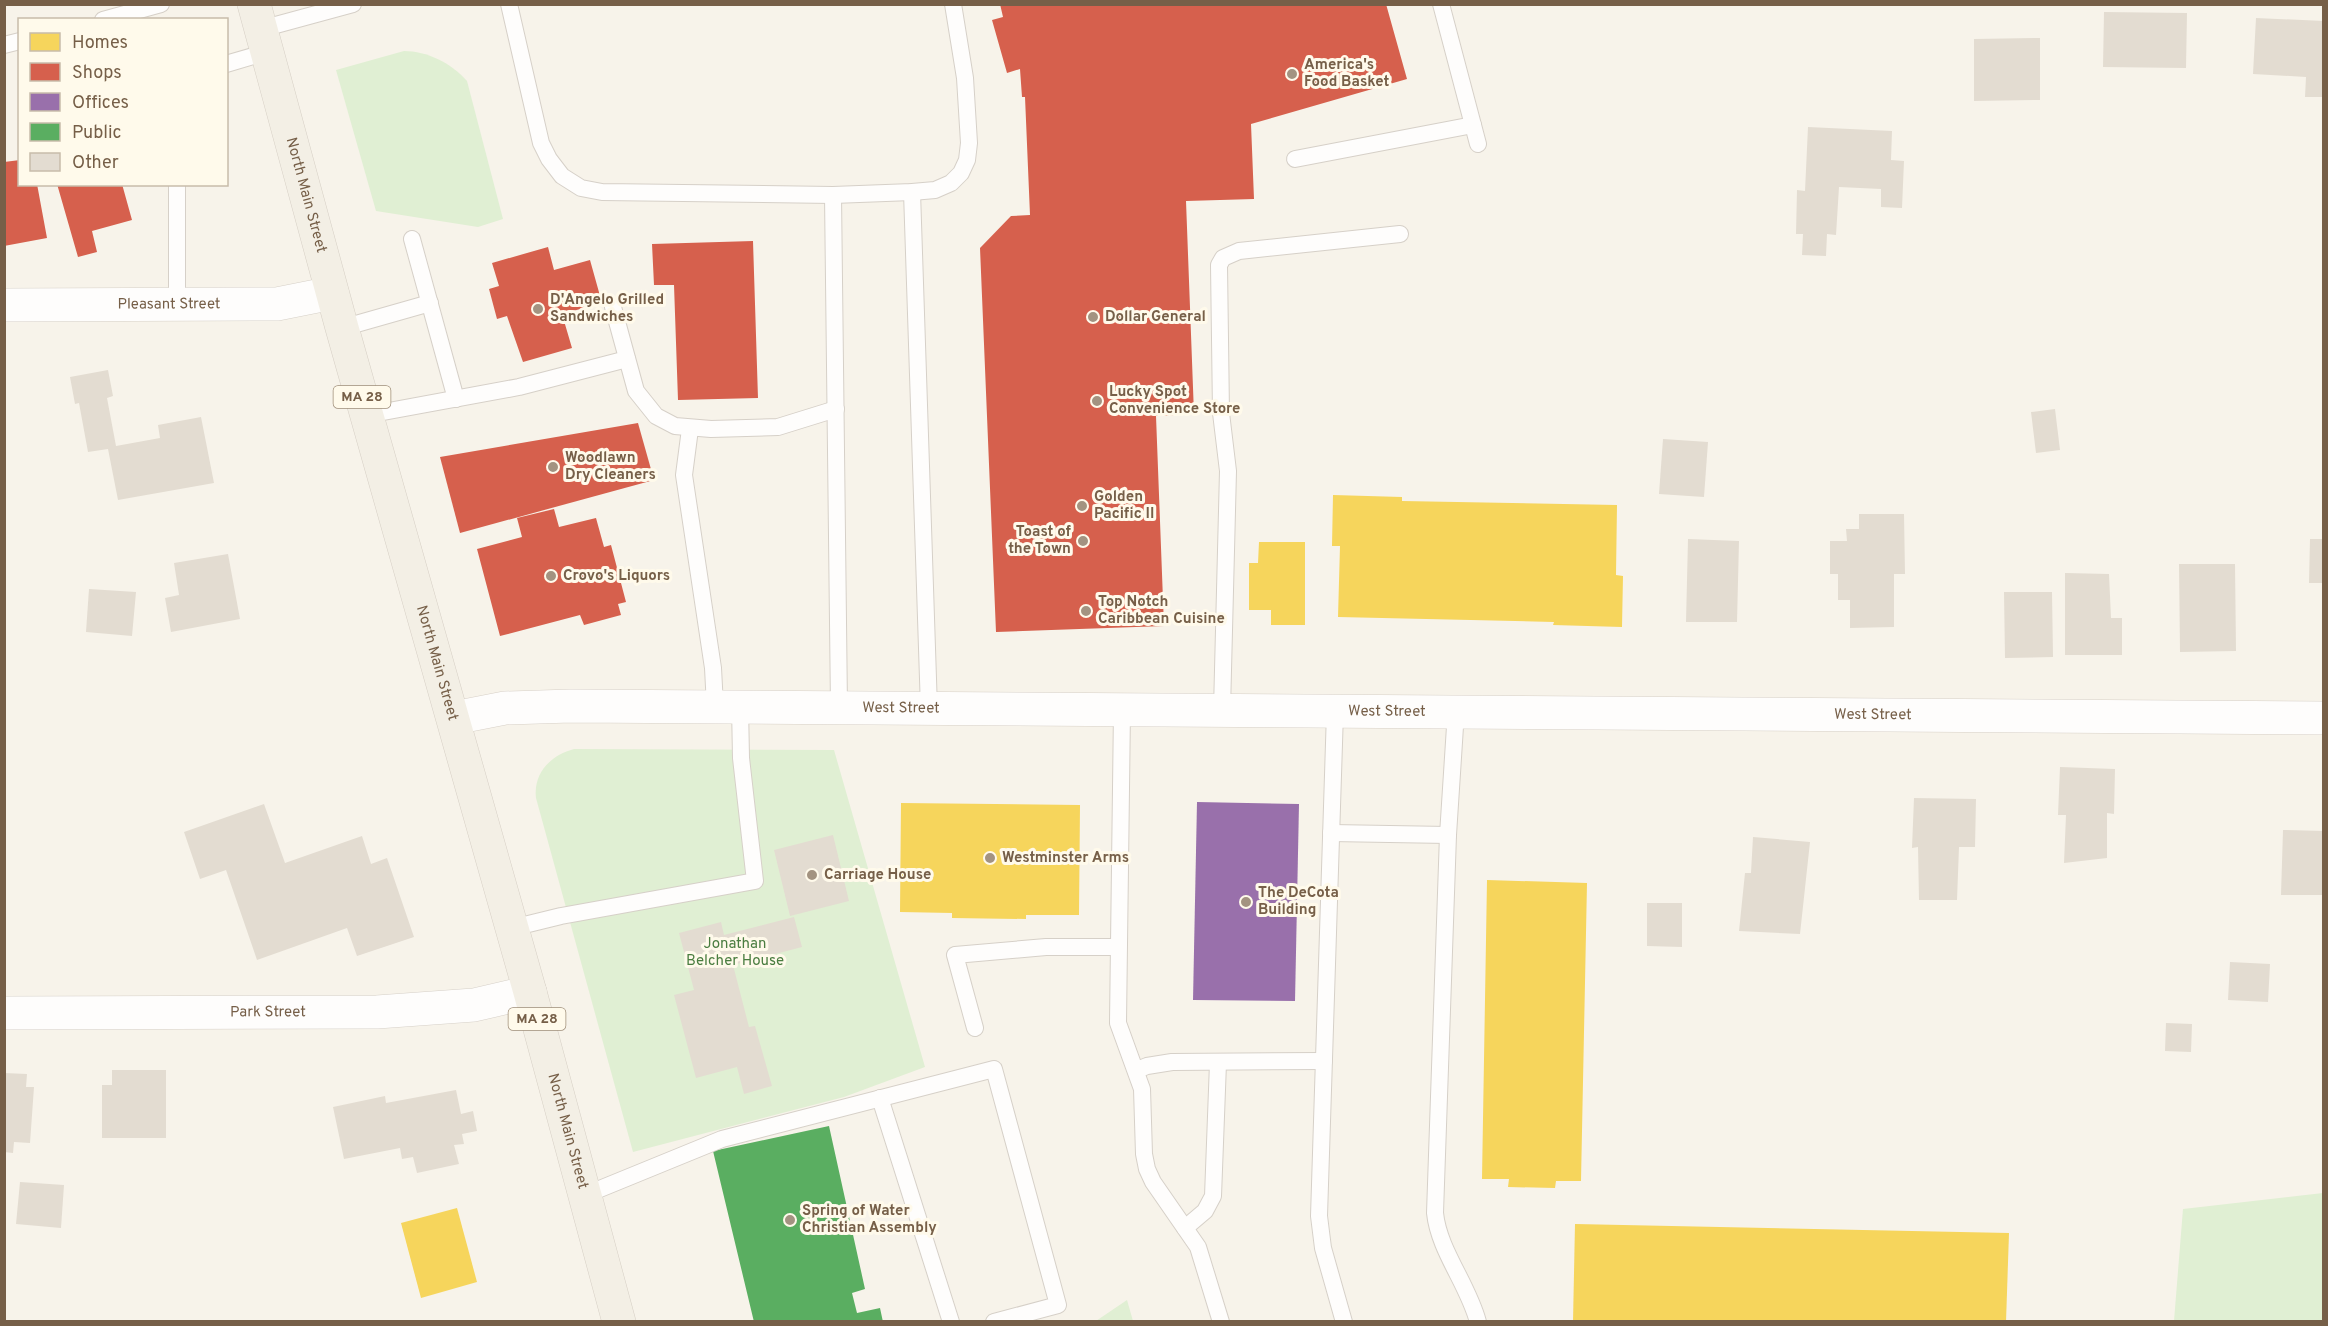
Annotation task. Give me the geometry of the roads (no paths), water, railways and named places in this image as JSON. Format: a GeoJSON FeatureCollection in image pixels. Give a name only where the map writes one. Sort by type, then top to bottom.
{"type":"FeatureCollection","features":[{"type":"Feature","properties":{"kind":"main road","name":"North Main Street"},"geometry":{"type":"LineString","coordinates":[[260,29],[342,328],[454,718],[619,1322]]}},
{"type":"Feature","properties":{"kind":"main road","name":"Pleasant Street"},"geometry":{"type":"LineString","coordinates":[[4,305],[277,304],[333,292]]}},
{"type":"Feature","properties":{"kind":"main road","name":"West Street"},"geometry":{"type":"LineString","coordinates":[[454,718],[475,712],[535,706],[2324,718]]}},
{"type":"Feature","properties":{"kind":"main road","name":"Park Street"},"geometry":{"type":"LineString","coordinates":[[4,1012],[377,1012],[474,1005],[530,992]]}},
{"type":"Feature","properties":{"kind":"lane"},"geometry":{"type":"LineString","coordinates":[[111,13],[161,4]]}},
{"type":"Feature","properties":{"kind":"lane"},"geometry":{"type":"LineString","coordinates":[[228,62],[260,29],[353,4]]}},
{"type":"Feature","properties":{"kind":"lane"},"geometry":{"type":"LineString","coordinates":[[509,4],[541,143],[555,168],[570,183],[581,188],[602,192],[833,195],[935,190],[951,183],[961,173],[967,160],[969,143],[965,78],[953,4]]}},
{"type":"Feature","properties":{"kind":"lane"},"geometry":{"type":"LineString","coordinates":[[1441,4],[1478,144]]}},
{"type":"Feature","properties":{"kind":"lane"},"geometry":{"type":"LineString","coordinates":[[1295,159],[1473,125]]}},
{"type":"Feature","properties":{"kind":"lane"},"geometry":{"type":"LineString","coordinates":[[177,186],[177,304]]}},
{"type":"Feature","properties":{"kind":"lane"},"geometry":{"type":"LineString","coordinates":[[912,192],[929,709]]}},
{"type":"Feature","properties":{"kind":"lane"},"geometry":{"type":"LineString","coordinates":[[833,195],[839,707]]}},
{"type":"Feature","properties":{"kind":"lane"},"geometry":{"type":"LineString","coordinates":[[1222,710],[1228,471],[1221,413],[1219,265],[1223,258],[1239,251],[1400,234]]}},
{"type":"Feature","properties":{"kind":"lane"},"geometry":{"type":"LineString","coordinates":[[412,238],[456,399]]}},
{"type":"Feature","properties":{"kind":"lane"},"geometry":{"type":"LineString","coordinates":[[342,328],[430,303]]}},
{"type":"Feature","properties":{"kind":"lane"},"geometry":{"type":"LineString","coordinates":[[613,307],[636,391],[648,408],[665,422],[690,429],[778,427],[836,409]]}},
{"type":"Feature","properties":{"kind":"lane"},"geometry":{"type":"LineString","coordinates":[[367,415],[519,387],[627,359]]}},
{"type":"Feature","properties":{"kind":"lane"},"geometry":{"type":"LineString","coordinates":[[512,928],[561,916],[755,881],[741,758],[728,706],[713,668],[684,475],[690,429]]}},
{"type":"Feature","properties":{"kind":"lane"},"geometry":{"type":"LineString","coordinates":[[1122,710],[1118,1023],[1142,1089],[1144,1154],[1147,1169],[1153,1182],[1200,1252],[1221,1322]]}},
{"type":"Feature","properties":{"kind":"lane"},"geometry":{"type":"LineString","coordinates":[[1335,711],[1319,1216],[1323,1248],[1344,1322]]}},
{"type":"Feature","properties":{"kind":"lane"},"geometry":{"type":"LineString","coordinates":[[1456,711],[1448,835],[1436,1213],[1437,1227],[1469,1295],[1478,1322]]}},
{"type":"Feature","properties":{"kind":"lane"},"geometry":{"type":"LineString","coordinates":[[1331,833],[1448,835]]}},
{"type":"Feature","properties":{"kind":"lane"},"geometry":{"type":"LineString","coordinates":[[975,1028],[955,956],[1046,947],[1118,947]]}},
{"type":"Feature","properties":{"kind":"lane"},"geometry":{"type":"LineString","coordinates":[[1137,1070],[1172,1062],[1324,1061]]}},
{"type":"Feature","properties":{"kind":"lane"},"geometry":{"type":"LineString","coordinates":[[1185,1228],[1205,1211],[1212,1196],[1218,1063]]}},
{"type":"Feature","properties":{"kind":"lane"},"geometry":{"type":"LineString","coordinates":[[585,1195],[722,1139],[994,1069],[1058,1305],[994,1322]]}},
{"type":"Feature","properties":{"kind":"lane"},"geometry":{"type":"LineString","coordinates":[[880,1098],[951,1322]]}},
{"type":"Feature","properties":{"kind":"place","name":"America's Food Basket"},"geometry":{"type":"Point","coordinates":[1292,74]}},
{"type":"Feature","properties":{"kind":"place","name":"D'Angelo Grilled Sandwiches"},"geometry":{"type":"Point","coordinates":[538,309]}},
{"type":"Feature","properties":{"kind":"place","name":"Dollar General"},"geometry":{"type":"Point","coordinates":[1093,317]}},
{"type":"Feature","properties":{"kind":"place","name":"Lucky Spot Convenience Store"},"geometry":{"type":"Point","coordinates":[1097,401]}},
{"type":"Feature","properties":{"kind":"place","name":"Woodlawn Dry Cleaners"},"geometry":{"type":"Point","coordinates":[553,467]}},
{"type":"Feature","properties":{"kind":"place","name":"Golden Pacific II"},"geometry":{"type":"Point","coordinates":[1082,506]}},
{"type":"Feature","properties":{"kind":"place","name":"Toast of the Town"},"geometry":{"type":"Point","coordinates":[1083,541]}},
{"type":"Feature","properties":{"kind":"place","name":"Crovo's Liquors"},"geometry":{"type":"Point","coordinates":[551,576]}},
{"type":"Feature","properties":{"kind":"place","name":"Top Notch Caribbean Cuisine"},"geometry":{"type":"Point","coordinates":[1086,611]}},
{"type":"Feature","properties":{"kind":"place","name":"Westminster Arms"},"geometry":{"type":"Point","coordinates":[990,858]}},
{"type":"Feature","properties":{"kind":"place","name":"Carriage House"},"geometry":{"type":"Point","coordinates":[812,875]}},
{"type":"Feature","properties":{"kind":"place","name":"The DeCota Building"},"geometry":{"type":"Point","coordinates":[1246,902]}},
{"type":"Feature","properties":{"kind":"place","name":"Spring of Water Christian Assembly"},"geometry":{"type":"Point","coordinates":[790,1220]}},
{"type":"Feature","properties":{"kind":"park label","name":"Jonathan Belcher House"},"geometry":{"type":"Point","coordinates":[735,952]}}]}
